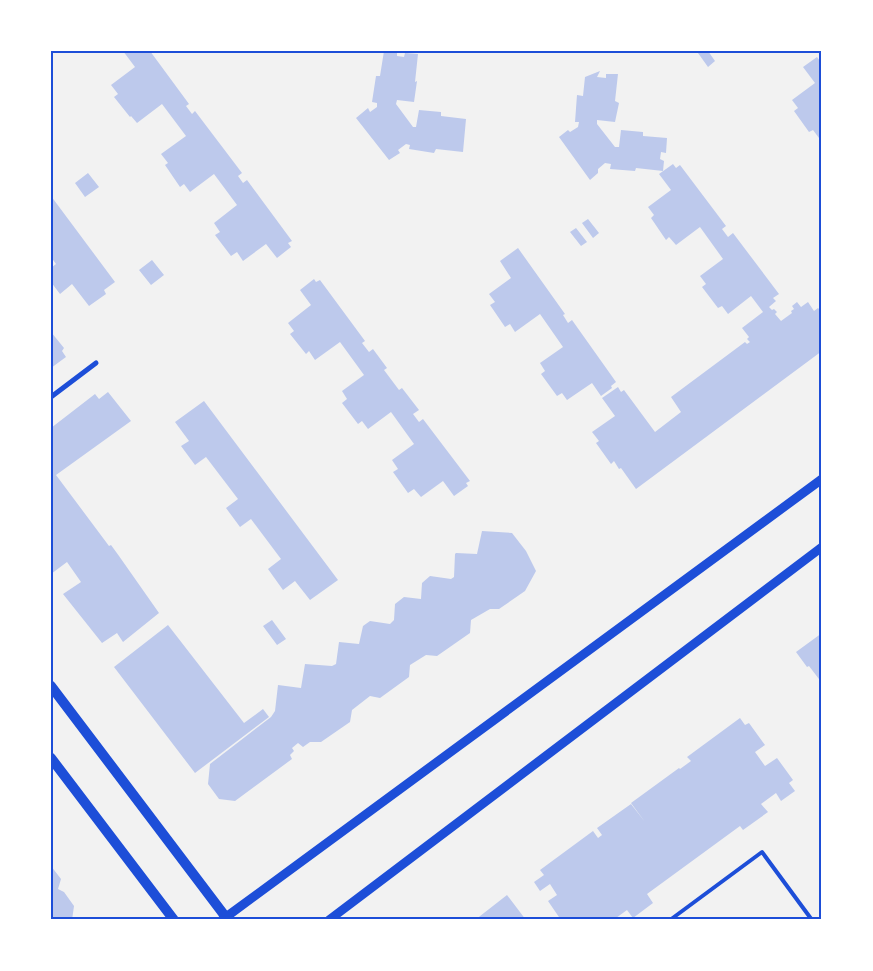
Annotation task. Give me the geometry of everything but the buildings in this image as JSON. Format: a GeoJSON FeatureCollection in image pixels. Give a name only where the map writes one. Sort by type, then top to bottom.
{"type":"FeatureCollection","features":[{"type":"Feature","properties":{"kind":"main road"},"geometry":{"type":"LineString","coordinates":[[51,686],[225,919]]}},
{"type":"Feature","properties":{"kind":"main road"},"geometry":{"type":"LineString","coordinates":[[51,758],[174,920]]}},
{"type":"Feature","properties":{"kind":"street"},"geometry":{"type":"LineString","coordinates":[[51,398],[96,363]]}},
{"type":"Feature","properties":{"kind":"street"},"geometry":{"type":"LineString","coordinates":[[225,919],[822,479]]}},
{"type":"Feature","properties":{"kind":"street"},"geometry":{"type":"LineString","coordinates":[[329,920],[822,547]]}},
{"type":"Feature","properties":{"kind":"lane"},"geometry":{"type":"LineString","coordinates":[[670,920],[762,852],[812,920]]}}]}
